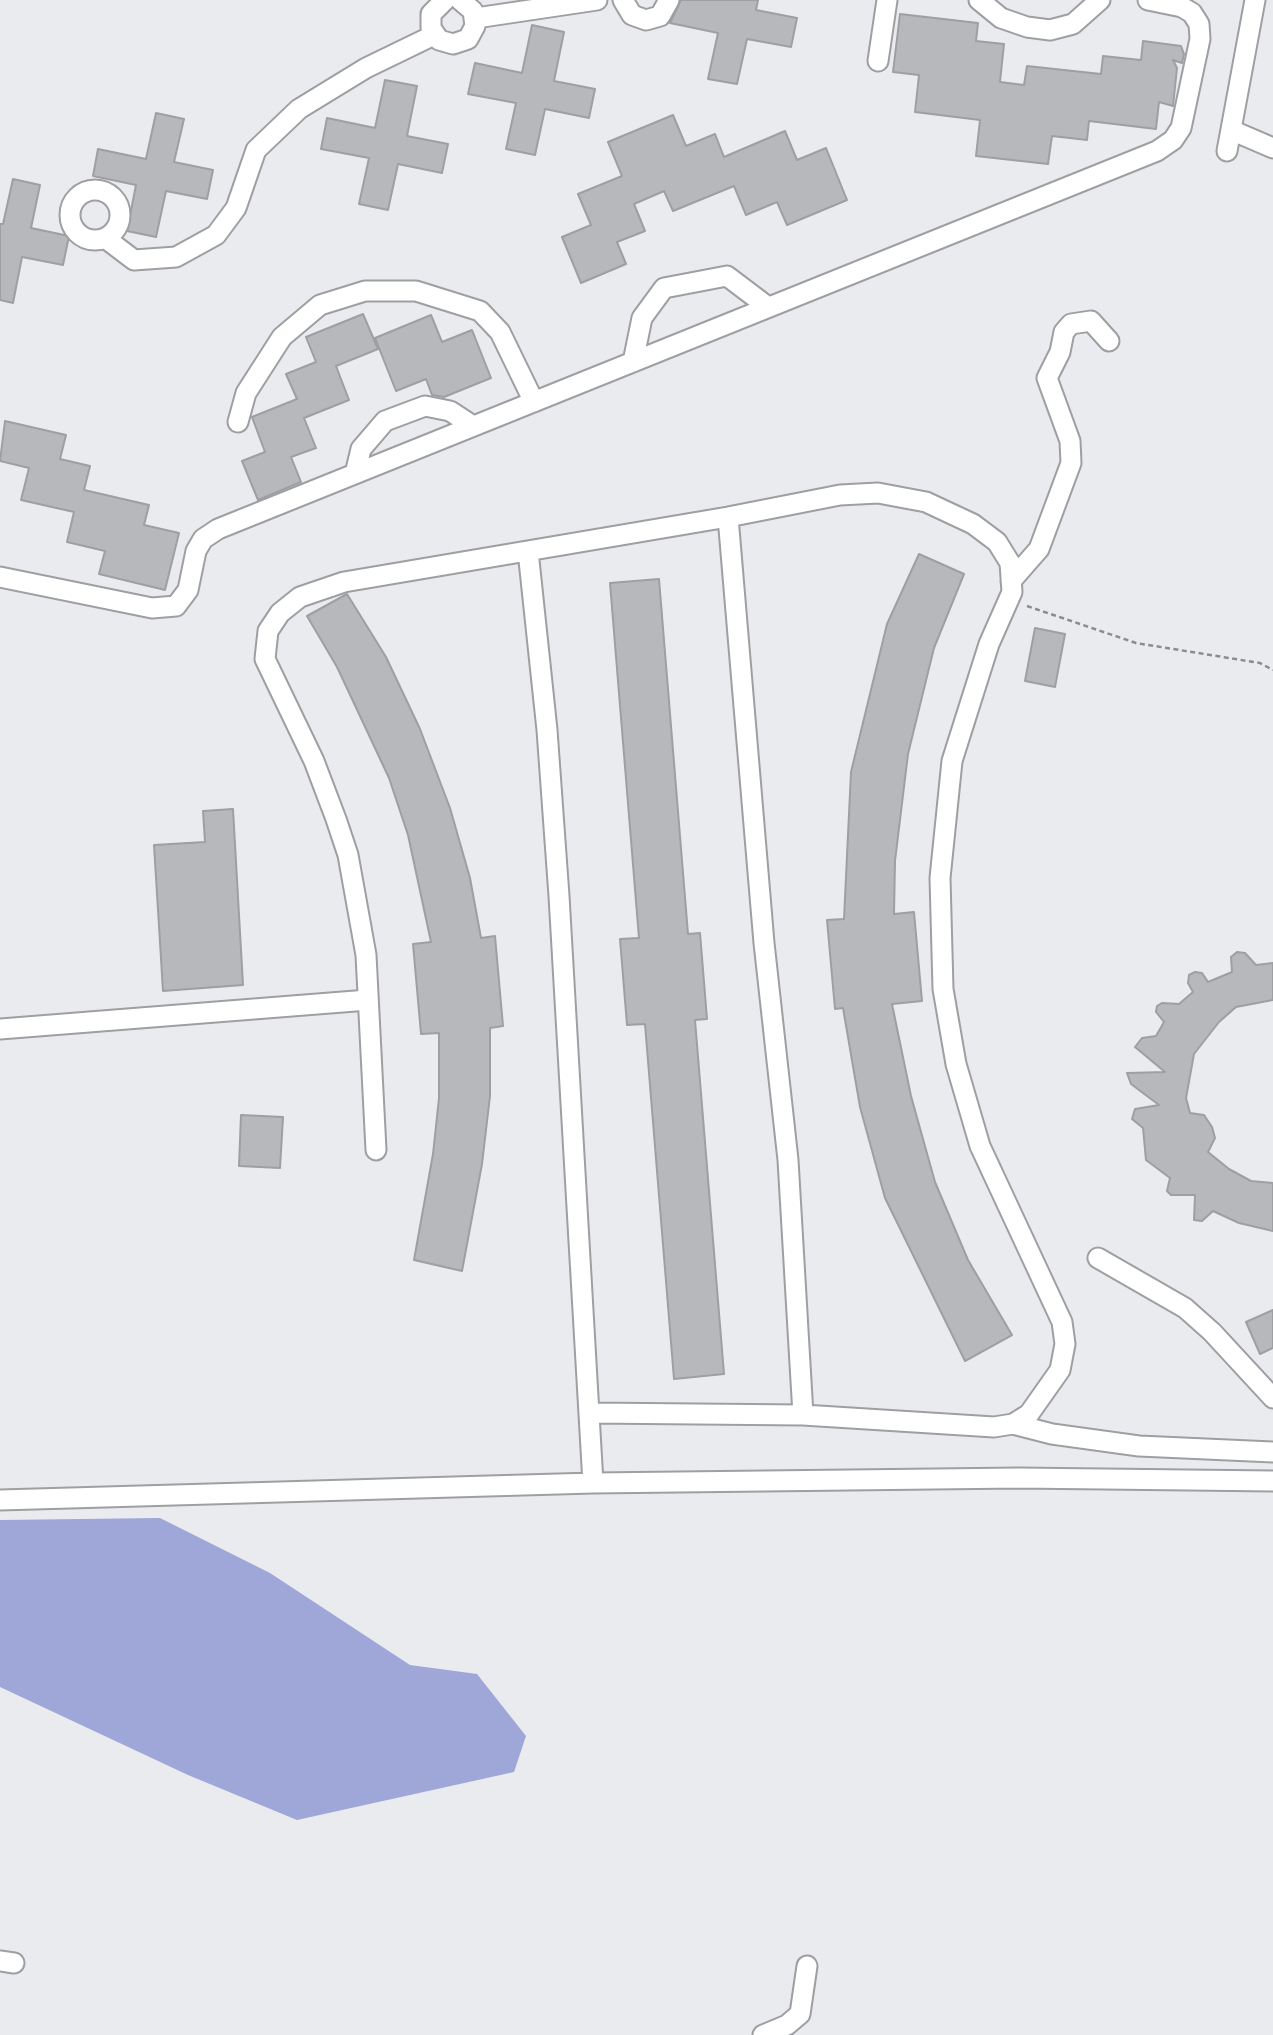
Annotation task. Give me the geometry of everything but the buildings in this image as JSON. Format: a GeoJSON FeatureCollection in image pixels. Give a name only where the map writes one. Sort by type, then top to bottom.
{"type":"FeatureCollection","features":[{"type":"Feature","properties":{"kind":"street"},"geometry":{"type":"LineString","coordinates":[[446,0],[432,14],[434,34],[446,43],[461,43],[472,33],[476,18],[468,4],[461,0]]}},
{"type":"Feature","properties":{"kind":"street"},"geometry":{"type":"LineString","coordinates":[[476,18],[597,0]]}},
{"type":"Feature","properties":{"kind":"street"},"geometry":{"type":"LineString","coordinates":[[623,0],[632,15],[646,20],[660,16],[669,0]]}},
{"type":"Feature","properties":{"kind":"street"},"geometry":{"type":"LineString","coordinates":[[877,61],[887,0]]}},
{"type":"Feature","properties":{"kind":"street"},"geometry":{"type":"LineString","coordinates":[[979,0],[1001,18],[1027,27],[1050,30],[1073,24],[1100,0]]}},
{"type":"Feature","properties":{"kind":"street"},"geometry":{"type":"LineString","coordinates":[[0,577],[152,608],[176,606],[188,590],[196,551],[203,539],[218,529],[1157,151],[1173,140],[1181,128],[1200,39],[1199,24],[1182,7],[1148,0]]}},
{"type":"Feature","properties":{"kind":"street"},"geometry":{"type":"LineString","coordinates":[[1227,151],[1255,0]]}},
{"type":"Feature","properties":{"kind":"street"},"geometry":{"type":"LineString","coordinates":[[105,237],[134,260],[176,257],[216,235],[236,208],[256,150],[299,109],[366,68],[434,34]]}},
{"type":"Feature","properties":{"kind":"street"},"geometry":{"type":"LineString","coordinates":[[1231,130],[1273,148]]}},
{"type":"Feature","properties":{"kind":"street"},"geometry":{"type":"LineString","coordinates":[[633,362],[642,318],[664,288],[727,276],[768,307]]}},
{"type":"Feature","properties":{"kind":"street"},"geometry":{"type":"LineString","coordinates":[[238,422],[246,393],[282,337],[320,305],[365,291],[416,292],[480,311],[500,332],[534,402]]}},
{"type":"Feature","properties":{"kind":"street"},"geometry":{"type":"LineString","coordinates":[[591,1413],[803,1415],[994,1427],[1013,1424],[1029,1414],[1060,1370],[1065,1344],[1062,1322],[980,1146],[956,1064],[943,989],[940,878],[952,761],[989,644],[1011,587],[1039,548],[1070,463],[1070,441],[1047,378],[1060,352],[1064,332],[1071,324],[1091,321],[1109,341]]}},
{"type":"Feature","properties":{"kind":"street"},"geometry":{"type":"LineString","coordinates":[[355,474],[360,449],[385,421],[425,406],[450,411],[473,426]]}},
{"type":"Feature","properties":{"kind":"street"},"geometry":{"type":"LineString","coordinates":[[376,1150],[366,955],[348,855],[314,761],[271,677],[265,659],[268,631],[280,613],[300,597],[344,582],[729,517],[840,495],[877,493],[904,495],[926,502],[973,524],[997,542],[1010,563],[1011,587]]}},
{"type":"Feature","properties":{"kind":"street"},"geometry":{"type":"LineString","coordinates":[[729,517],[764,943],[788,1160],[803,1415]]}},
{"type":"Feature","properties":{"kind":"street"},"geometry":{"type":"LineString","coordinates":[[528,551],[548,744],[591,1413],[593,1483]]}},
{"type":"Feature","properties":{"kind":"street"},"geometry":{"type":"LineString","coordinates":[[0,1029],[369,1000]]}},
{"type":"Feature","properties":{"kind":"street"},"geometry":{"type":"LineString","coordinates":[[1098,1258],[1185,1308],[1212,1332],[1273,1398]]}},
{"type":"Feature","properties":{"kind":"street"},"geometry":{"type":"LineString","coordinates":[[1013,1424],[1052,1434],[1139,1446],[1273,1452]]}},
{"type":"Feature","properties":{"kind":"street"},"geometry":{"type":"LineString","coordinates":[[0,1500],[593,1483],[1019,1478],[1273,1481]]}},
{"type":"Feature","properties":{"kind":"street"},"geometry":{"type":"LineString","coordinates":[[763,2035],[788,2025],[800,2014],[807,1966]]}},
{"type":"Feature","properties":{"kind":"path"},"geometry":{"type":"LineString","coordinates":[[1011,587],[1019,603],[1136,643],[1260,663],[1273,670]]}},
{"type":"Feature","properties":{"kind":"water"},"geometry":{"type":"Polygon","coordinates":[[[160,1518],[270,1573],[410,1665],[477,1674],[526,1736],[514,1772],[297,1820],[188,1775],[0,1687],[0,1520],[160,1518]]]}}]}
